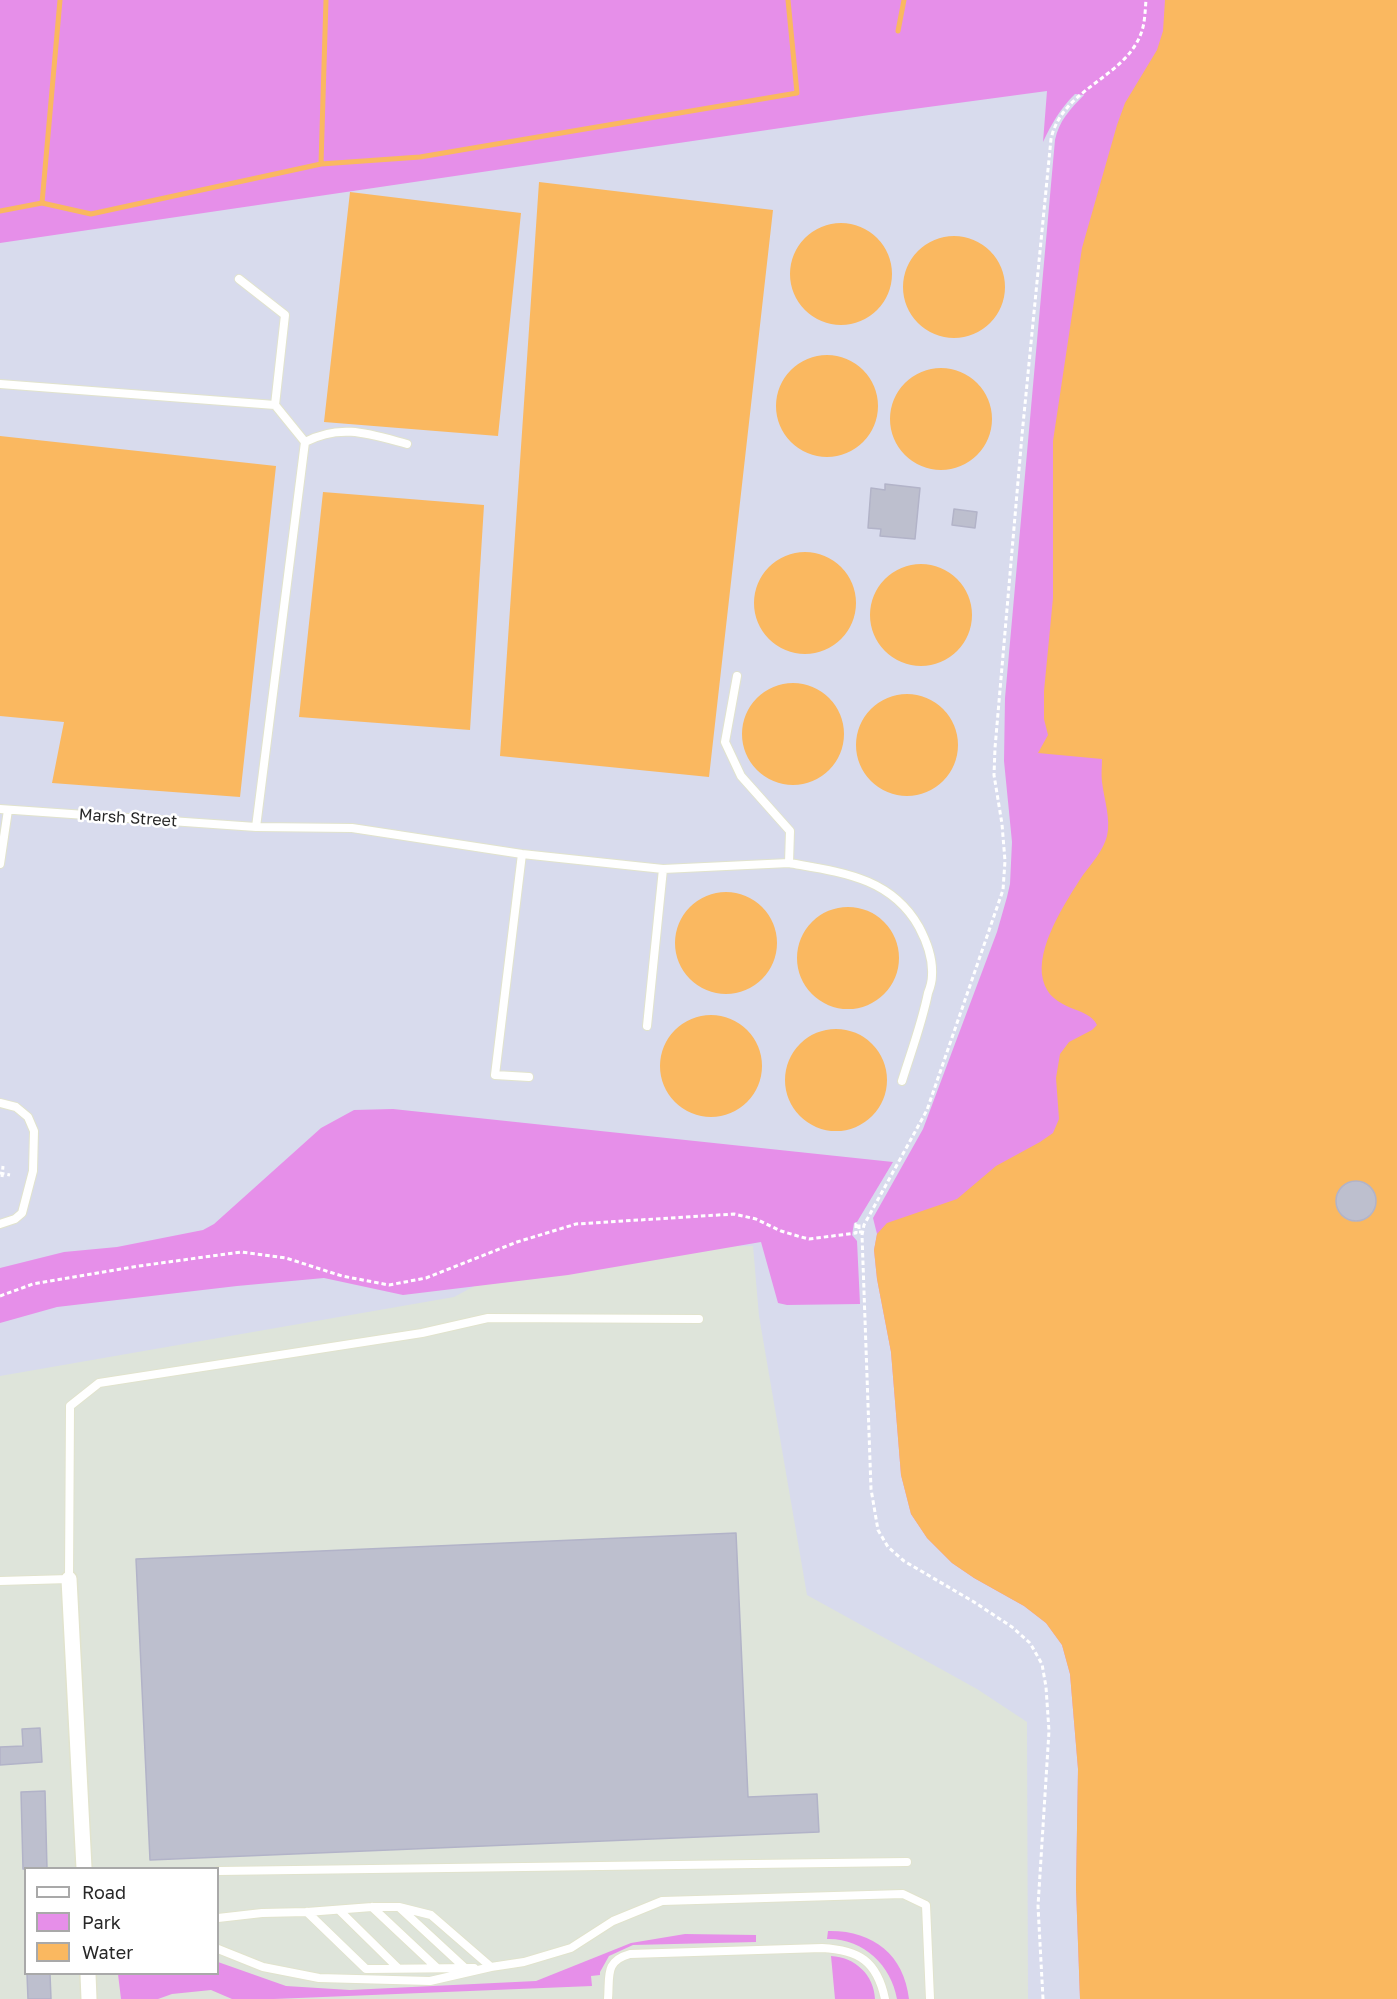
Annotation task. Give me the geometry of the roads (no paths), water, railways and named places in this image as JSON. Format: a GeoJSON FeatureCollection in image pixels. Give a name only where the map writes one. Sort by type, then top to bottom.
{"type":"FeatureCollection","features":[{"type":"Feature","properties":{"kind":"street"},"geometry":{"type":"LineString","coordinates":[[69,1579],[84,1867]]}},
{"type":"Feature","properties":{"kind":"street"},"geometry":{"type":"LineString","coordinates":[[88,1975],[89,1999]]}},
{"type":"Feature","properties":{"kind":"lane"},"geometry":{"type":"LineString","coordinates":[[239,279],[285,315],[275,405],[305,442],[256,827]]}},
{"type":"Feature","properties":{"kind":"lane"},"geometry":{"type":"LineString","coordinates":[[0,384],[275,405]]}},
{"type":"Feature","properties":{"kind":"lane"},"geometry":{"type":"LineString","coordinates":[[305,442],[331,432],[348,431],[407,444]]}},
{"type":"Feature","properties":{"kind":"lane"},"geometry":{"type":"LineString","coordinates":[[737,676],[725,742],[741,776],[790,831],[789,863]]}},
{"type":"Feature","properties":{"kind":"lane"},"geometry":{"type":"LineString","coordinates":[[0,864],[4,809]]}},
{"type":"Feature","properties":{"kind":"lane","name":"Marsh Street"},"geometry":{"type":"LineString","coordinates":[[4,809],[256,827],[352,828],[522,854],[663,869],[789,863],[849,874],[878,886],[895,897],[910,911],[927,943],[932,975],[925,1009],[902,1082]]}},
{"type":"Feature","properties":{"kind":"lane"},"geometry":{"type":"LineString","coordinates":[[522,854],[495,1075],[529,1077]]}},
{"type":"Feature","properties":{"kind":"lane"},"geometry":{"type":"LineString","coordinates":[[647,1026],[663,869]]}},
{"type":"Feature","properties":{"kind":"lane"},"geometry":{"type":"LineString","coordinates":[[0,1103],[16,1107],[28,1117],[34,1131],[33,1171],[22,1213],[15,1219],[0,1224]]}},
{"type":"Feature","properties":{"kind":"lane"},"geometry":{"type":"LineString","coordinates":[[0,1581],[69,1579],[70,1406],[99,1383],[422,1333],[488,1318],[699,1319]]}},
{"type":"Feature","properties":{"kind":"lane"},"geometry":{"type":"LineString","coordinates":[[219,1872],[907,1862]]}},
{"type":"Feature","properties":{"kind":"lane"},"geometry":{"type":"LineString","coordinates":[[219,1949],[263,1967],[319,1978],[430,1981],[490,1967],[524,1962],[571,1948],[613,1921],[662,1901],[903,1894],[926,1905],[930,1999]]}},
{"type":"Feature","properties":{"kind":"lane"},"geometry":{"type":"LineString","coordinates":[[372,1907],[437,1968]]}},
{"type":"Feature","properties":{"kind":"lane"},"geometry":{"type":"LineString","coordinates":[[399,1907],[465,1968]]}},
{"type":"Feature","properties":{"kind":"lane"},"geometry":{"type":"LineString","coordinates":[[219,1918],[262,1913],[399,1907],[431,1916],[490,1967]]}},
{"type":"Feature","properties":{"kind":"lane"},"geometry":{"type":"LineString","coordinates":[[339,1910],[398,1968]]}},
{"type":"Feature","properties":{"kind":"lane"},"geometry":{"type":"LineString","coordinates":[[307,1912],[366,1968],[490,1967]]}},
{"type":"Feature","properties":{"kind":"lane"},"geometry":{"type":"LineString","coordinates":[[608,1999],[608,1972],[616,1960],[630,1954],[822,1948],[841,1949],[855,1953],[864,1959],[878,1975],[885,1999]]}},
{"type":"Feature","properties":{"kind":"water"},"geometry":{"type":"Polygon","coordinates":[[[1165,0],[1397,0],[1397,1999],[1080,1999],[1076,1888],[1078,1769],[1070,1674],[1062,1645],[1046,1623],[1024,1606],[952,1563],[927,1538],[911,1514],[901,1475],[891,1352],[877,1279],[874,1250],[877,1234],[887,1223],[957,1199],[996,1166],[1053,1133],[1059,1119],[1056,1078],[1060,1054],[1069,1042],[1097,1025],[1086,1014],[1054,998],[1047,990],[1043,980],[1042,967],[1043,954],[1054,925],[1076,886],[1103,847],[1108,823],[1102,782],[1102,759],[1038,753],[1048,735],[1044,719],[1044,691],[1053,598],[1053,441],[1082,248],[1125,103],[1157,50],[1163,31],[1165,0]]]}},
{"type":"Feature","properties":{"kind":"water"},"geometry":{"type":"Polygon","coordinates":[[[539,182],[773,210],[709,777],[500,756],[539,182]]]}},
{"type":"Feature","properties":{"kind":"water"},"geometry":{"type":"Polygon","coordinates":[[[350,192],[521,213],[498,436],[324,422],[350,192]]]}},
{"type":"Feature","properties":{"kind":"water"},"geometry":{"type":"Polygon","coordinates":[[[841,223],[860,227],[877,238],[888,255],[892,274],[888,293],[877,310],[860,321],[841,325],[822,321],[805,310],[794,293],[790,274],[794,255],[805,238],[822,227],[841,223]]]}},
{"type":"Feature","properties":{"kind":"water"},"geometry":{"type":"Polygon","coordinates":[[[954,236],[973,240],[990,251],[1001,268],[1005,287],[1001,306],[990,323],[973,334],[954,338],[935,334],[918,323],[907,306],[903,287],[907,268],[918,251],[935,240],[954,236]]]}},
{"type":"Feature","properties":{"kind":"water"},"geometry":{"type":"Polygon","coordinates":[[[827,355],[846,359],[863,370],[874,387],[878,406],[874,425],[863,442],[846,453],[827,457],[808,453],[791,442],[780,425],[776,406],[780,387],[791,370],[808,359],[827,355]]]}},
{"type":"Feature","properties":{"kind":"water"},"geometry":{"type":"Polygon","coordinates":[[[941,368],[960,372],[977,383],[988,400],[992,419],[988,438],[977,455],[960,466],[941,470],[922,466],[905,455],[894,438],[890,419],[894,400],[905,383],[922,372],[941,368]]]}},
{"type":"Feature","properties":{"kind":"water"},"geometry":{"type":"Polygon","coordinates":[[[0,436],[276,466],[240,797],[52,783],[64,722],[0,716],[0,436]]]}},
{"type":"Feature","properties":{"kind":"water"},"geometry":{"type":"Polygon","coordinates":[[[323,492],[484,505],[470,730],[299,717],[323,492]]]}},
{"type":"Feature","properties":{"kind":"water"},"geometry":{"type":"Polygon","coordinates":[[[805,552],[824,556],[841,567],[852,584],[856,603],[852,622],[841,639],[824,650],[805,654],[786,650],[769,639],[758,622],[754,603],[758,584],[769,567],[786,556],[805,552]]]}},
{"type":"Feature","properties":{"kind":"water"},"geometry":{"type":"Polygon","coordinates":[[[921,564],[940,568],[957,579],[968,596],[972,615],[968,634],[957,651],[940,662],[921,666],[902,662],[885,651],[874,634],[870,615],[874,596],[885,579],[902,568],[921,564]]]}},
{"type":"Feature","properties":{"kind":"water"},"geometry":{"type":"Polygon","coordinates":[[[793,683],[812,687],[829,698],[840,715],[844,734],[840,753],[829,770],[812,781],[793,785],[774,781],[757,770],[746,753],[742,734],[746,715],[757,698],[774,687],[793,683]]]}},
{"type":"Feature","properties":{"kind":"water"},"geometry":{"type":"Polygon","coordinates":[[[907,694],[926,698],[943,709],[954,726],[958,745],[954,764],[943,781],[926,792],[907,796],[888,792],[871,781],[860,764],[856,745],[860,726],[871,709],[888,698],[907,694]]]}},
{"type":"Feature","properties":{"kind":"water"},"geometry":{"type":"Polygon","coordinates":[[[726,892],[745,896],[762,907],[773,924],[777,943],[773,962],[762,979],[745,990],[726,994],[707,990],[690,979],[679,962],[675,943],[679,924],[690,907],[707,896],[726,892]]]}},
{"type":"Feature","properties":{"kind":"water"},"geometry":{"type":"Polygon","coordinates":[[[848,907],[867,911],[884,922],[895,939],[899,958],[895,977],[884,994],[867,1005],[848,1009],[829,1005],[812,994],[801,977],[797,958],[801,939],[812,922],[829,911],[848,907]]]}},
{"type":"Feature","properties":{"kind":"water"},"geometry":{"type":"Polygon","coordinates":[[[711,1015],[730,1019],[747,1030],[758,1047],[762,1066],[758,1085],[747,1102],[730,1113],[711,1117],[692,1113],[675,1102],[664,1085],[660,1066],[664,1047],[675,1030],[692,1019],[711,1015]]]}},
{"type":"Feature","properties":{"kind":"water"},"geometry":{"type":"Polygon","coordinates":[[[836,1029],[855,1033],[872,1044],[883,1061],[887,1080],[883,1099],[872,1116],[855,1127],[836,1131],[817,1127],[800,1116],[789,1099],[785,1080],[789,1061],[800,1044],[817,1033],[836,1029]]]}},
{"type":"Feature","properties":{"kind":"waterway"},"geometry":{"type":"LineString","coordinates":[[42,203],[60,0]]}},
{"type":"Feature","properties":{"kind":"waterway"},"geometry":{"type":"LineString","coordinates":[[321,164],[326,0]]}},
{"type":"Feature","properties":{"kind":"waterway"},"geometry":{"type":"LineString","coordinates":[[0,211],[42,203],[91,214],[321,164],[420,157],[797,93],[788,0]]}},
{"type":"Feature","properties":{"kind":"waterway"},"geometry":{"type":"LineString","coordinates":[[898,31],[904,0]]}}]}
